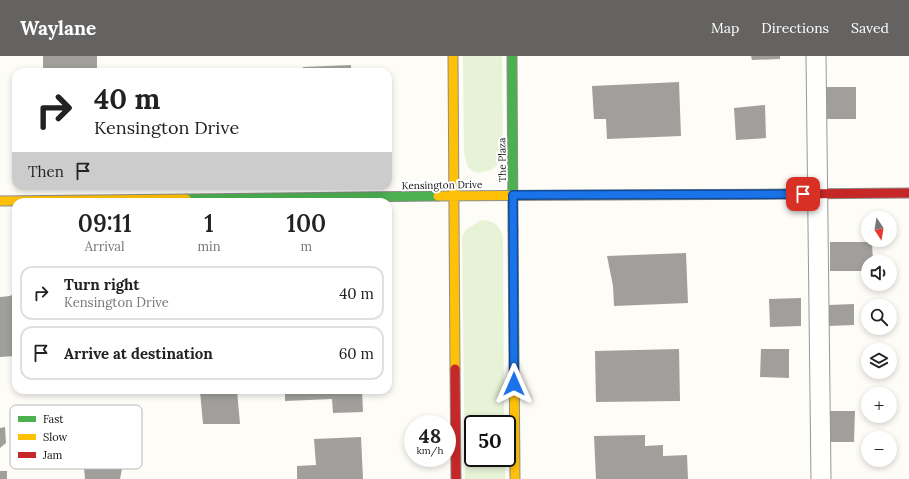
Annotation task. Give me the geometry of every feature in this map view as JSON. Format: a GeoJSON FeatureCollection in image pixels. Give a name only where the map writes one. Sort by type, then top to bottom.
{"type":"FeatureCollection","features":[{"type":"Feature","properties":{"kind":"street"},"geometry":{"type":"LineString","coordinates":[[453,56],[456,479]]}},
{"type":"Feature","properties":{"kind":"street","name":"The Plaza"},"geometry":{"type":"LineString","coordinates":[[512,56],[515,479]]}},
{"type":"Feature","properties":{"kind":"street","name":"Kensington Drive"},"geometry":{"type":"LineString","coordinates":[[272,198],[909,193]]}},
{"type":"Feature","properties":{"kind":"street","name":"Kensington Drive"},"geometry":{"type":"LineString","coordinates":[[0,201],[12,201]]}},
{"type":"Feature","properties":{"kind":"lane"},"geometry":{"type":"LineString","coordinates":[[816,56],[821,479]]}},
{"type":"Feature","properties":{"kind":"green space"},"geometry":{"type":"Polygon","coordinates":[[[463,56],[502,56],[503,155],[496,167],[484,172],[474,172],[468,167],[464,154],[463,56]]]}},
{"type":"Feature","properties":{"kind":"green space"},"geometry":{"type":"Polygon","coordinates":[[[481,220],[489,221],[498,226],[503,237],[504,415],[464,415],[462,236],[467,229],[481,220]]]}},
{"type":"Feature","properties":{"kind":"green space"},"geometry":{"type":"Polygon","coordinates":[[[465,467],[505,467],[505,479],[465,479],[465,467]]]}},
{"type":"Feature","properties":{"kind":"building"},"geometry":{"type":"Polygon","coordinates":[[[43,56],[97,56],[97,68],[43,68],[43,56]]]}},
{"type":"Feature","properties":{"kind":"building"},"geometry":{"type":"Polygon","coordinates":[[[751,56],[780,56],[780,59],[752,60],[751,56]]]}},
{"type":"Feature","properties":{"kind":"building"},"geometry":{"type":"Polygon","coordinates":[[[351,65],[351,68],[303,67],[351,65]]]}},
{"type":"Feature","properties":{"kind":"building"},"geometry":{"type":"Polygon","coordinates":[[[679,82],[681,136],[607,139],[606,119],[594,119],[592,86],[679,82]]]}},
{"type":"Feature","properties":{"kind":"building"},"geometry":{"type":"Polygon","coordinates":[[[824,87],[856,87],[856,119],[824,119],[824,87]]]}},
{"type":"Feature","properties":{"kind":"building"},"geometry":{"type":"Polygon","coordinates":[[[765,105],[766,138],[736,140],[734,108],[765,105]]]}},
{"type":"Feature","properties":{"kind":"building"},"geometry":{"type":"Polygon","coordinates":[[[830,242],[861,242],[861,247],[872,247],[873,255],[861,255],[861,271],[830,271],[830,242]]]}},
{"type":"Feature","properties":{"kind":"building"},"geometry":{"type":"Polygon","coordinates":[[[686,253],[688,303],[614,306],[613,286],[607,256],[686,253]]]}},
{"type":"Feature","properties":{"kind":"building"},"geometry":{"type":"Polygon","coordinates":[[[12,295],[12,356],[0,357],[0,297],[12,295]]]}},
{"type":"Feature","properties":{"kind":"building"},"geometry":{"type":"Polygon","coordinates":[[[801,298],[801,326],[770,327],[769,299],[801,298]]]}},
{"type":"Feature","properties":{"kind":"building"},"geometry":{"type":"Polygon","coordinates":[[[854,304],[854,325],[828,326],[828,305],[854,304]]]}},
{"type":"Feature","properties":{"kind":"building"},"geometry":{"type":"Polygon","coordinates":[[[679,349],[680,401],[596,402],[595,351],[679,349]]]}},
{"type":"Feature","properties":{"kind":"building"},"geometry":{"type":"Polygon","coordinates":[[[761,349],[789,349],[789,378],[760,377],[761,349]]]}},
{"type":"Feature","properties":{"kind":"building"},"geometry":{"type":"Polygon","coordinates":[[[200,394],[237,394],[240,424],[203,424],[200,394]]]}},
{"type":"Feature","properties":{"kind":"building"},"geometry":{"type":"Polygon","coordinates":[[[285,394],[362,394],[363,412],[333,413],[332,399],[285,401],[285,394]]]}},
{"type":"Feature","properties":{"kind":"building"},"geometry":{"type":"Polygon","coordinates":[[[829,411],[855,411],[854,442],[829,442],[829,411]]]}},
{"type":"Feature","properties":{"kind":"building"},"geometry":{"type":"Polygon","coordinates":[[[5,427],[6,443],[0,448],[0,428],[5,427]]]}},
{"type":"Feature","properties":{"kind":"building"},"geometry":{"type":"Polygon","coordinates":[[[645,435],[645,446],[663,445],[663,456],[687,455],[688,479],[596,479],[594,436],[645,435]]]}},
{"type":"Feature","properties":{"kind":"building"},"geometry":{"type":"Polygon","coordinates":[[[361,437],[363,479],[297,479],[297,466],[316,465],[314,439],[361,437]]]}},
{"type":"Feature","properties":{"kind":"building"},"geometry":{"type":"Polygon","coordinates":[[[84,469],[122,469],[120,479],[85,479],[84,469]]]}},
{"type":"Feature","properties":{"kind":"building"},"geometry":{"type":"Polygon","coordinates":[[[0,471],[7,471],[7,479],[0,479],[0,471]]]}},
{"type":"Feature","properties":{"kind":"traffic: fast"},"geometry":{"type":"LineString","coordinates":[[512,56],[513,230]]}},
{"type":"Feature","properties":{"kind":"traffic: fast"},"geometry":{"type":"LineString","coordinates":[[270,198],[438,196]]}},
{"type":"Feature","properties":{"kind":"traffic: slow"},"geometry":{"type":"LineString","coordinates":[[453,56],[455,369]]}},
{"type":"Feature","properties":{"kind":"traffic: slow"},"geometry":{"type":"LineString","coordinates":[[438,196],[787,194]]}},
{"type":"Feature","properties":{"kind":"traffic: slow"},"geometry":{"type":"LineString","coordinates":[[0,201],[12,201]]}},
{"type":"Feature","properties":{"kind":"traffic: slow"},"geometry":{"type":"LineString","coordinates":[[513,230],[515,479]]}},
{"type":"Feature","properties":{"kind":"traffic: jam"},"geometry":{"type":"LineString","coordinates":[[787,194],[909,193]]}},
{"type":"Feature","properties":{"kind":"traffic: jam"},"geometry":{"type":"LineString","coordinates":[[455,369],[456,479]]}},
{"type":"Feature","properties":{"kind":"route"},"geometry":{"type":"LineString","coordinates":[[514,384],[513,195],[803,194]]}}]}
